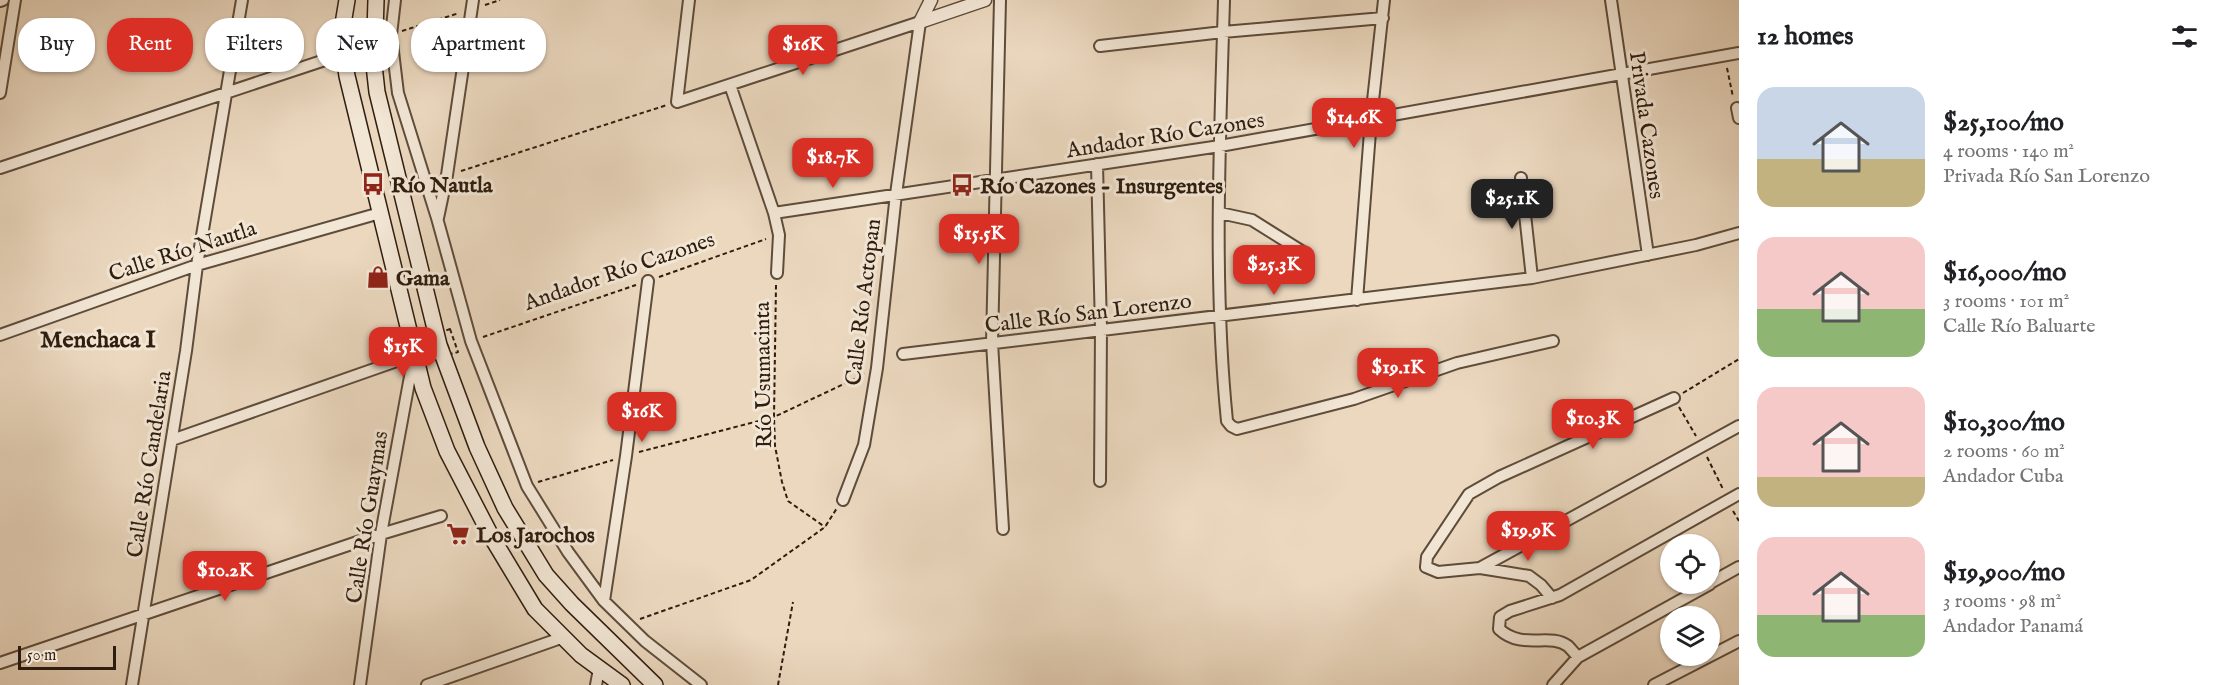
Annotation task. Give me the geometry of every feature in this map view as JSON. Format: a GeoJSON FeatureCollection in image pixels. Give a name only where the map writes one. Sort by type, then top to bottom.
{"type":"FeatureCollection","features":[{"type":"Feature","properties":{"kind":"main road"},"geometry":{"type":"LineString","coordinates":[[344,18],[347,0]]}},
{"type":"Feature","properties":{"kind":"main road"},"geometry":{"type":"LineString","coordinates":[[376,0],[374,65],[377,92],[439,345],[477,447],[505,508],[546,575],[572,604],[655,685]]}},
{"type":"Feature","properties":{"kind":"main road"},"geometry":{"type":"LineString","coordinates":[[347,72],[414,355],[423,388],[447,451],[491,536],[535,609],[561,638],[622,685]]}},
{"type":"Feature","properties":{"kind":"street"},"geometry":{"type":"LineString","coordinates":[[0,93],[15,0]]}},
{"type":"Feature","properties":{"kind":"street","name":"Calle Río Candelaria"},"geometry":{"type":"LineString","coordinates":[[132,685],[172,440],[197,265],[242,0]]}},
{"type":"Feature","properties":{"kind":"street"},"geometry":{"type":"LineString","coordinates":[[393,18],[395,0]]}},
{"type":"Feature","properties":{"kind":"street"},"geometry":{"type":"LineString","coordinates":[[689,0],[677,102],[985,0]]}},
{"type":"Feature","properties":{"kind":"street","name":"Calle Río Actopan"},"geometry":{"type":"LineString","coordinates":[[843,500],[864,445],[877,368],[896,194],[920,22],[931,0]]}},
{"type":"Feature","properties":{"kind":"street"},"geometry":{"type":"LineString","coordinates":[[1000,0],[992,342],[1003,529]]}},
{"type":"Feature","properties":{"kind":"street"},"geometry":{"type":"LineString","coordinates":[[1224,0],[1220,146],[1220,316],[1227,421],[1231,426],[1237,429],[1354,399],[1457,363],[1553,341]]}},
{"type":"Feature","properties":{"kind":"street"},"geometry":{"type":"LineString","coordinates":[[1357,300],[1371,119],[1384,0]]}},
{"type":"Feature","properties":{"kind":"street","name":"Privada Cazones"},"geometry":{"type":"LineString","coordinates":[[1611,0],[1620,75],[1648,255]]}},
{"type":"Feature","properties":{"kind":"street"},"geometry":{"type":"LineString","coordinates":[[437,218],[447,175],[472,4]]}},
{"type":"Feature","properties":{"kind":"street"},"geometry":{"type":"LineString","coordinates":[[1100,46],[1223,32],[1383,18]]}},
{"type":"Feature","properties":{"kind":"street","name":"Andador Río Cazones"},"geometry":{"type":"LineString","coordinates":[[774,213],[1220,146],[1739,53]]}},
{"type":"Feature","properties":{"kind":"street"},"geometry":{"type":"LineString","coordinates":[[0,168],[316,63]]}},
{"type":"Feature","properties":{"kind":"street"},"geometry":{"type":"LineString","coordinates":[[396,72],[398,93],[437,218],[471,341],[527,486],[568,552],[604,601],[645,641],[701,685]]}},
{"type":"Feature","properties":{"kind":"street"},"geometry":{"type":"LineString","coordinates":[[730,85],[774,213],[779,235],[777,273]]}},
{"type":"Feature","properties":{"kind":"street"},"geometry":{"type":"LineString","coordinates":[[1097,164],[1101,329],[1100,481]]}},
{"type":"Feature","properties":{"kind":"street"},"geometry":{"type":"LineString","coordinates":[[1521,178],[1532,278]]}},
{"type":"Feature","properties":{"kind":"street","name":"Calle Río Nautla"},"geometry":{"type":"LineString","coordinates":[[0,335],[197,265],[380,213]]}},
{"type":"Feature","properties":{"kind":"street"},"geometry":{"type":"LineString","coordinates":[[1220,213],[1252,220],[1304,252]]}},
{"type":"Feature","properties":{"kind":"street","name":"Calle Río San Lorenzo"},"geometry":{"type":"LineString","coordinates":[[903,354],[1532,278],[1648,255],[1739,233]]}},
{"type":"Feature","properties":{"kind":"street"},"geometry":{"type":"LineString","coordinates":[[604,601],[626,456],[648,281]]}},
{"type":"Feature","properties":{"kind":"street"},"geometry":{"type":"LineString","coordinates":[[172,440],[414,355]]}},
{"type":"Feature","properties":{"kind":"street","name":"Calle Río Guaymas"},"geometry":{"type":"LineString","coordinates":[[360,685],[381,534],[414,355]]}},
{"type":"Feature","properties":{"kind":"street"},"geometry":{"type":"LineString","coordinates":[[1552,598],[1541,585],[1528,576],[1480,568],[1438,572],[1426,567],[1427,557],[1469,494],[1499,477],[1674,398]]}},
{"type":"Feature","properties":{"kind":"street"},"geometry":{"type":"LineString","coordinates":[[1480,568],[1739,426]]}},
{"type":"Feature","properties":{"kind":"street"},"geometry":{"type":"LineString","coordinates":[[1578,657],[1567,645],[1555,642],[1519,641],[1507,636],[1499,629],[1500,617],[1510,611],[1552,598],[1739,494]]}},
{"type":"Feature","properties":{"kind":"street"},"geometry":{"type":"LineString","coordinates":[[0,663],[381,534],[441,516]]}},
{"type":"Feature","properties":{"kind":"street"},"geometry":{"type":"LineString","coordinates":[[1720,577],[1739,567]]}},
{"type":"Feature","properties":{"kind":"street"},"geometry":{"type":"LineString","coordinates":[[1553,685],[1578,657],[1690,594]]}},
{"type":"Feature","properties":{"kind":"street"},"geometry":{"type":"LineString","coordinates":[[428,685],[561,638]]}},
{"type":"Feature","properties":{"kind":"street"},"geometry":{"type":"LineString","coordinates":[[1654,685],[1739,640]]}},
{"type":"Feature","properties":{"kind":"street"},"geometry":{"type":"LineString","coordinates":[[596,685],[599,669]]}},
{"type":"Feature","properties":{"kind":"path"},"geometry":{"type":"LineString","coordinates":[[399,31],[472,4],[500,0]]}},
{"type":"Feature","properties":{"kind":"path"},"geometry":{"type":"LineString","coordinates":[[1725,56],[1731,94],[1738,113]]}},
{"type":"Feature","properties":{"kind":"path"},"geometry":{"type":"LineString","coordinates":[[447,175],[677,102]]}},
{"type":"Feature","properties":{"kind":"path","name":"Andador Río Cazones"},"geometry":{"type":"LineString","coordinates":[[471,341],[779,235]]}},
{"type":"Feature","properties":{"kind":"path","name":"Río Usumacinta"},"geometry":{"type":"LineString","coordinates":[[777,273],[775,446],[788,501],[825,527]]}},
{"type":"Feature","properties":{"kind":"path"},"geometry":{"type":"LineString","coordinates":[[1739,359],[1674,398],[1702,446],[1739,521]]}},
{"type":"Feature","properties":{"kind":"path"},"geometry":{"type":"LineString","coordinates":[[527,486],[626,456],[774,417],[877,368]]}},
{"type":"Feature","properties":{"kind":"path"},"geometry":{"type":"LineString","coordinates":[[629,623],[751,580],[825,527],[843,500]]}},
{"type":"Feature","properties":{"kind":"path"},"geometry":{"type":"LineString","coordinates":[[778,685],[793,602]]}},
{"type":"Feature","properties":{"kind":"place","name":"Río Nautla"},"geometry":{"type":"Point","coordinates":[373,184]}},
{"type":"Feature","properties":{"kind":"place","name":"Río Cazones - Insurgentes"},"geometry":{"type":"Point","coordinates":[962,185]}},
{"type":"Feature","properties":{"kind":"place","name":"Gama"},"geometry":{"type":"Point","coordinates":[378,277]}},
{"type":"Feature","properties":{"kind":"place","name":"Los Jarochos"},"geometry":{"type":"Point","coordinates":[458,534]}},
{"type":"Feature","properties":{"kind":"district","name":"Menchaca I"},"geometry":{"type":"Point","coordinates":[98,339]}}]}
